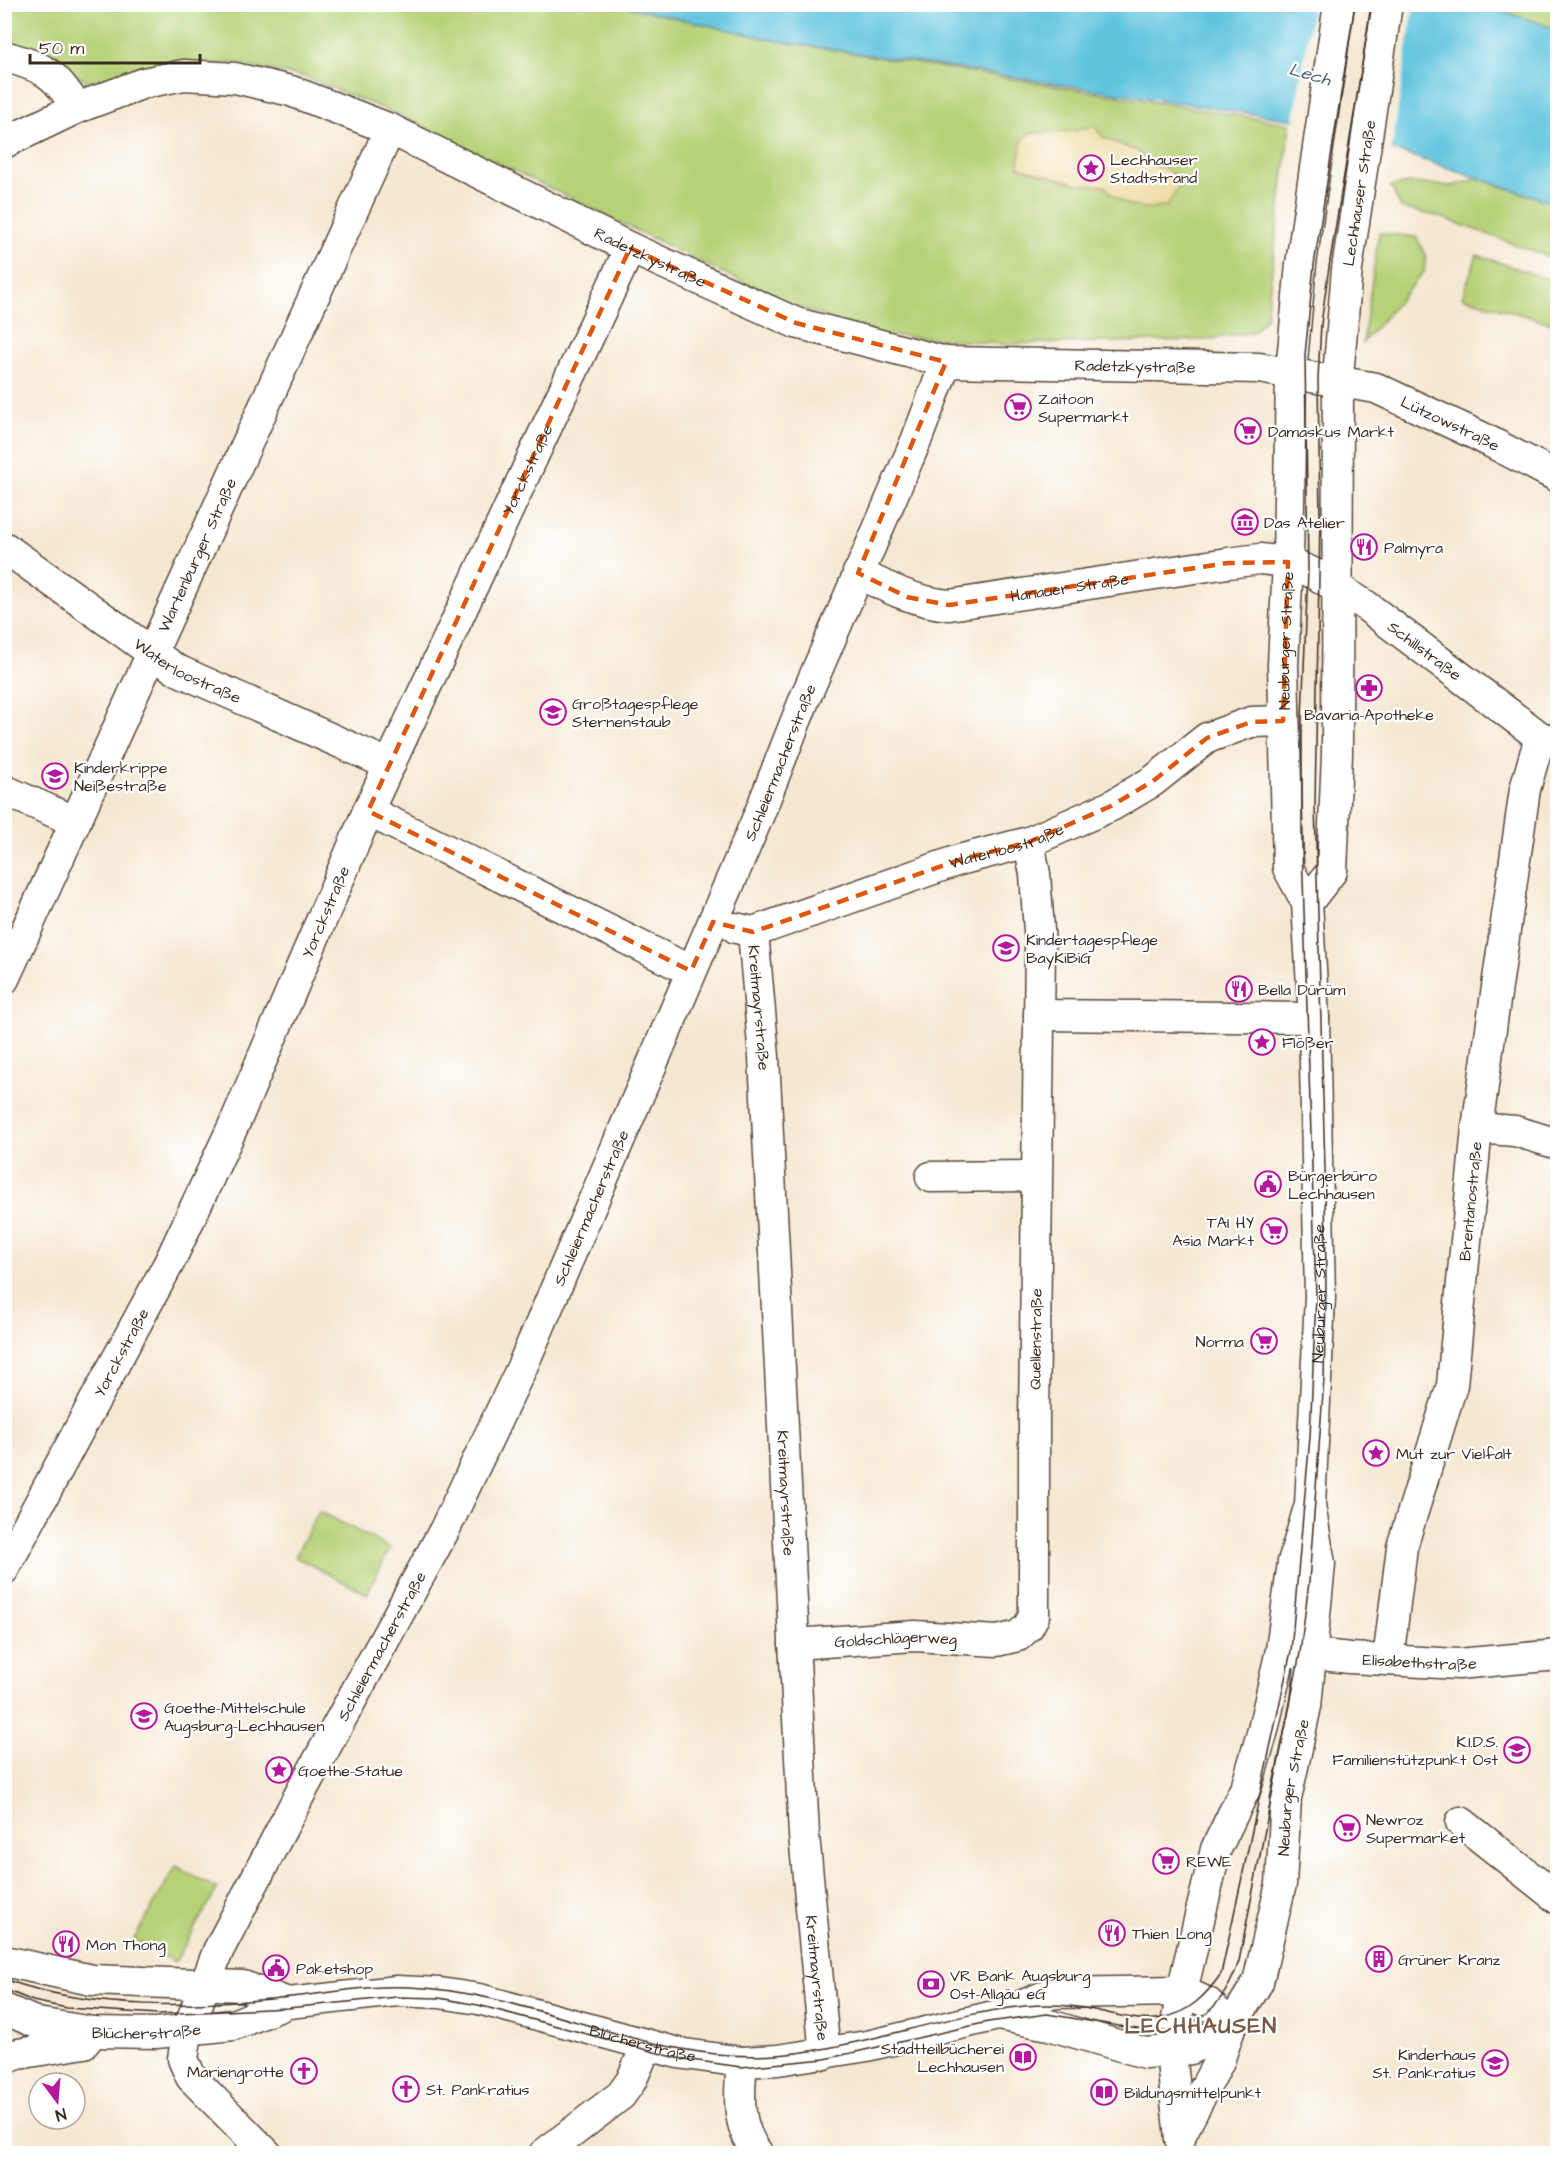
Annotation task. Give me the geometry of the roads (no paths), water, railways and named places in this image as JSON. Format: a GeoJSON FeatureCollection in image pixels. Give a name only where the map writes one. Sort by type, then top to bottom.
{"type":"FeatureCollection","features":[{"type":"Feature","properties":{"kind":"street"},"geometry":{"type":"LineString","coordinates":[[1291,372],[1301,264],[1339,4]]}},
{"type":"Feature","properties":{"kind":"street","name":"Lechhauser Straße"},"geometry":{"type":"LineString","coordinates":[[1338,381],[1347,269],[1387,4]]}},
{"type":"Feature","properties":{"kind":"street"},"geometry":{"type":"LineString","coordinates":[[4,56],[37,65],[60,82],[77,108]]}},
{"type":"Feature","properties":{"kind":"street","name":"Radetzkystraße"},"geometry":{"type":"LineString","coordinates":[[4,143],[77,108],[144,83],[184,75],[235,78],[291,91],[390,129],[630,248],[796,323],[946,362],[1259,368],[1338,381]]}},
{"type":"Feature","properties":{"kind":"street","name":"Wartenburger Straße"},"geometry":{"type":"LineString","coordinates":[[4,979],[390,129]]}},
{"type":"Feature","properties":{"kind":"street","name":"Yorckstraße"},"geometry":{"type":"LineString","coordinates":[[4,1569],[170,1261],[237,1118],[368,811],[630,248]]}},
{"type":"Feature","properties":{"kind":"street","name":"Schleiermacherstraße"},"geometry":{"type":"LineString","coordinates":[[267,2154],[191,2077],[183,2060],[188,2032],[204,1986],[218,1951],[301,1792],[439,1541],[471,1478],[567,1266],[858,573],[916,441],[946,362]]}},
{"type":"Feature","properties":{"kind":"street","name":"Neuburger Straße"},"geometry":{"type":"LineString","coordinates":[[1180,2144],[1219,2061],[1231,2026],[1258,1982],[1281,1884],[1286,1799],[1306,1706],[1313,1654],[1320,1564],[1310,1505],[1320,1297],[1314,1018],[1307,903],[1288,868],[1283,722],[1291,372]]}},
{"type":"Feature","properties":{"kind":"street"},"geometry":{"type":"LineString","coordinates":[[1307,903],[1332,871],[1336,801],[1338,381]]}},
{"type":"Feature","properties":{"kind":"street","name":"Lützowstraße"},"geometry":{"type":"LineString","coordinates":[[1338,381],[1376,388],[1479,436],[1557,477]]}},
{"type":"Feature","properties":{"kind":"street","name":"Waterloostraße"},"geometry":{"type":"LineString","coordinates":[[4,547],[175,669],[390,765]]}},
{"type":"Feature","properties":{"kind":"street","name":"Hanauer Straße"},"geometry":{"type":"LineString","coordinates":[[858,573],[907,597],[949,605],[1228,563],[1260,559],[1288,562]]}},
{"type":"Feature","properties":{"kind":"street","name":"Schillstraße"},"geometry":{"type":"LineString","coordinates":[[1288,562],[1337,587],[1549,740]]}},
{"type":"Feature","properties":{"kind":"street","name":"Waterloostraße"},"geometry":{"type":"LineString","coordinates":[[753,932],[959,860],[1029,842],[1111,806],[1153,781],[1207,738],[1251,722],[1283,722]]}},
{"type":"Feature","properties":{"kind":"street","name":"Brentanostraße"},"geometry":{"type":"LineString","coordinates":[[1388,1660],[1402,1548],[1452,1385],[1477,1128],[1523,798],[1549,740]]}},
{"type":"Feature","properties":{"kind":"street"},"geometry":{"type":"LineString","coordinates":[[4,790],[74,821]]}},
{"type":"Feature","properties":{"kind":"street"},"geometry":{"type":"LineString","coordinates":[[368,811],[691,971]]}},
{"type":"Feature","properties":{"kind":"street","name":"Quellenstraße"},"geometry":{"type":"LineString","coordinates":[[997,1641],[1018,1636],[1028,1628],[1034,1616],[1036,1176],[1040,945],[1035,874],[1029,842]]}},
{"type":"Feature","properties":{"kind":"street"},"geometry":{"type":"LineString","coordinates":[[712,922],[753,932]]}},
{"type":"Feature","properties":{"kind":"street","name":"Kreitmayrstraße"},"geometry":{"type":"LineString","coordinates":[[753,932],[764,1057],[804,1835],[825,2054]]}},
{"type":"Feature","properties":{"kind":"street"},"geometry":{"type":"LineString","coordinates":[[1039,1015],[1314,1018]]}},
{"type":"Feature","properties":{"kind":"street"},"geometry":{"type":"LineString","coordinates":[[1477,1128],[1515,1131],[1557,1144]]}},
{"type":"Feature","properties":{"kind":"street"},"geometry":{"type":"LineString","coordinates":[[931,1177],[1036,1176]]}},
{"type":"Feature","properties":{"kind":"street","name":"Neuburger Straße"},"geometry":{"type":"LineString","coordinates":[[1180,2144],[1171,2052],[1182,1991],[1216,1849],[1247,1785],[1281,1650],[1293,1562],[1303,1521],[1310,1505]]}},
{"type":"Feature","properties":{"kind":"street","name":"Goldschlägerweg"},"geometry":{"type":"LineString","coordinates":[[794,1644],[915,1636],[997,1641]]}},
{"type":"Feature","properties":{"kind":"street","name":"Elisabethstraße"},"geometry":{"type":"LineString","coordinates":[[1281,1650],[1458,1664],[1557,1655]]}},
{"type":"Feature","properties":{"kind":"street"},"geometry":{"type":"LineString","coordinates":[[1461,1822],[1557,1899]]}},
{"type":"Feature","properties":{"kind":"street","name":"Blücherstraße"},"geometry":{"type":"LineString","coordinates":[[6,1967],[92,1980],[243,1986],[288,2003]]}},
{"type":"Feature","properties":{"kind":"street","name":"Blücherstraße"},"geometry":{"type":"LineString","coordinates":[[4,2009],[37,2023],[93,2032],[188,2032],[233,2025],[288,2003],[397,1991],[440,1993],[479,2000],[712,2060],[742,2062],[825,2054],[998,2015],[1053,1994],[1182,1991]]}},
{"type":"Feature","properties":{"kind":"street"},"geometry":{"type":"LineString","coordinates":[[1182,1991],[1208,2003],[1231,2026]]}},
{"type":"Feature","properties":{"kind":"street","name":"Blücherstraße"},"geometry":{"type":"LineString","coordinates":[[998,2015],[1049,2025],[1135,2052],[1171,2052]]}},
{"type":"Feature","properties":{"kind":"street","name":"Neuburger Straße"},"geometry":{"type":"LineString","coordinates":[[1171,2052],[1191,2049],[1231,2026]]}},
{"type":"Feature","properties":{"kind":"street"},"geometry":{"type":"LineString","coordinates":[[4,2059],[18,2054],[84,2043],[93,2032]]}},
{"type":"Feature","properties":{"kind":"street"},"geometry":{"type":"LineString","coordinates":[[544,2154],[621,2095],[631,2081],[647,2045]]}},
{"type":"Feature","properties":{"kind":"street"},"geometry":{"type":"LineString","coordinates":[[742,2062],[739,2104],[742,2126],[747,2140],[758,2154]]}},
{"type":"Feature","properties":{"kind":"water","name":"Lech"},"geometry":{"type":"Polygon","coordinates":[[[619,5],[1485,5],[1557,29],[1557,204],[1312,123],[778,41],[619,5]]]}},
{"type":"Feature","properties":{"kind":"tram line"},"geometry":{"type":"LineString","coordinates":[[4,1979],[39,1990],[74,1997],[146,2004],[219,2003],[380,1987],[409,1987],[487,1998],[677,2048],[716,2054],[755,2056],[833,2047],[948,2020],[1025,2006],[1069,2006],[1137,2019],[1162,2018],[1172,2016],[1196,2002],[1221,1974],[1291,1651],[1310,1437],[1316,1296],[1302,846],[1302,717],[1308,571],[1305,355],[1314,265],[1355,4]]}},
{"type":"Feature","properties":{"kind":"tram line"},"geometry":{"type":"LineString","coordinates":[[4,1989],[33,2001],[67,2008],[158,2014],[288,2008],[397,1997],[439,1998],[478,2005],[677,2058],[741,2067],[825,2059],[988,2022],[1047,2014],[1149,2031],[1166,2030],[1195,2021],[1207,2013],[1226,1990],[1239,1961],[1300,1653],[1309,1582],[1324,1379],[1325,1169],[1315,805],[1320,519],[1318,378],[1321,324],[1329,267],[1372,4]]}},
{"type":"Feature","properties":{"kind":"place","name":"Lechhauser Stadtstrand"},"geometry":{"type":"Point","coordinates":[1091,168]}},
{"type":"Feature","properties":{"kind":"place","name":"Zaitoon Supermarkt"},"geometry":{"type":"Point","coordinates":[1018,407]}},
{"type":"Feature","properties":{"kind":"place","name":"Damaskus Markt"},"geometry":{"type":"Point","coordinates":[1248,431]}},
{"type":"Feature","properties":{"kind":"place","name":"Das Atelier"},"geometry":{"type":"Point","coordinates":[1245,522]}},
{"type":"Feature","properties":{"kind":"place","name":"Palmyra"},"geometry":{"type":"Point","coordinates":[1364,547]}},
{"type":"Feature","properties":{"kind":"place","name":"Bavaria-Apotheke"},"geometry":{"type":"Point","coordinates":[1369,688]}},
{"type":"Feature","properties":{"kind":"place","name":"Großtagespflege Sternenstaub"},"geometry":{"type":"Point","coordinates":[553,712]}},
{"type":"Feature","properties":{"kind":"place","name":"Kinderkrippe Neißestraße"},"geometry":{"type":"Point","coordinates":[55,776]}},
{"type":"Feature","properties":{"kind":"place","name":"Kindertagespflege BayKiBiG"},"geometry":{"type":"Point","coordinates":[1006,948]}},
{"type":"Feature","properties":{"kind":"place","name":"Bella Dürüm"},"geometry":{"type":"Point","coordinates":[1239,989]}},
{"type":"Feature","properties":{"kind":"place","name":"Flößer"},"geometry":{"type":"Point","coordinates":[1262,1042]}},
{"type":"Feature","properties":{"kind":"place","name":"Bürgerbüro Lechhausen"},"geometry":{"type":"Point","coordinates":[1268,1184]}},
{"type":"Feature","properties":{"kind":"place","name":"TAI HY Asia Markt"},"geometry":{"type":"Point","coordinates":[1274,1231]}},
{"type":"Feature","properties":{"kind":"place","name":"Norma"},"geometry":{"type":"Point","coordinates":[1264,1341]}},
{"type":"Feature","properties":{"kind":"place","name":"Mut zur Vielfalt"},"geometry":{"type":"Point","coordinates":[1376,1453]}},
{"type":"Feature","properties":{"kind":"place","name":"Goethe-Mittelschule Augsburg-Lechhausen"},"geometry":{"type":"Point","coordinates":[144,1716]}},
{"type":"Feature","properties":{"kind":"place","name":"K.I.D.S. Familienstützpunkt Ost"},"geometry":{"type":"Point","coordinates":[1517,1750]}},
{"type":"Feature","properties":{"kind":"place","name":"Goethe-Statue"},"geometry":{"type":"Point","coordinates":[279,1770]}},
{"type":"Feature","properties":{"kind":"place","name":"Newroz Supermarket"},"geometry":{"type":"Point","coordinates":[1347,1828]}},
{"type":"Feature","properties":{"kind":"place","name":"REWE"},"geometry":{"type":"Point","coordinates":[1166,1861]}},
{"type":"Feature","properties":{"kind":"place","name":"Thien Long"},"geometry":{"type":"Point","coordinates":[1112,1933]}},
{"type":"Feature","properties":{"kind":"place","name":"Mon Thong"},"geometry":{"type":"Point","coordinates":[66,1944]}},
{"type":"Feature","properties":{"kind":"place","name":"Grüner Kranz"},"geometry":{"type":"Point","coordinates":[1379,1959]}},
{"type":"Feature","properties":{"kind":"place","name":"Paketshop"},"geometry":{"type":"Point","coordinates":[276,1968]}},
{"type":"Feature","properties":{"kind":"place","name":"VR Bank Augsburg Ost-Allgäu eG"},"geometry":{"type":"Point","coordinates":[931,1984]}},
{"type":"Feature","properties":{"kind":"place","name":"Stadtteilbücherei Lechhausen"},"geometry":{"type":"Point","coordinates":[1023,2057]}},
{"type":"Feature","properties":{"kind":"place","name":"Kinderhaus St. Pankratius"},"geometry":{"type":"Point","coordinates":[1495,2063]}},
{"type":"Feature","properties":{"kind":"place","name":"Mariengrotte"},"geometry":{"type":"Point","coordinates":[304,2071]}},
{"type":"Feature","properties":{"kind":"place","name":"St. Pankratius"},"geometry":{"type":"Point","coordinates":[406,2089]}},
{"type":"Feature","properties":{"kind":"place","name":"Bildungsmittelpunkt"},"geometry":{"type":"Point","coordinates":[1104,2092]}},
{"type":"Feature","properties":{"kind":"district","name":"LECHHAUSEN"},"geometry":{"type":"Point","coordinates":[1201,2025]}}]}
